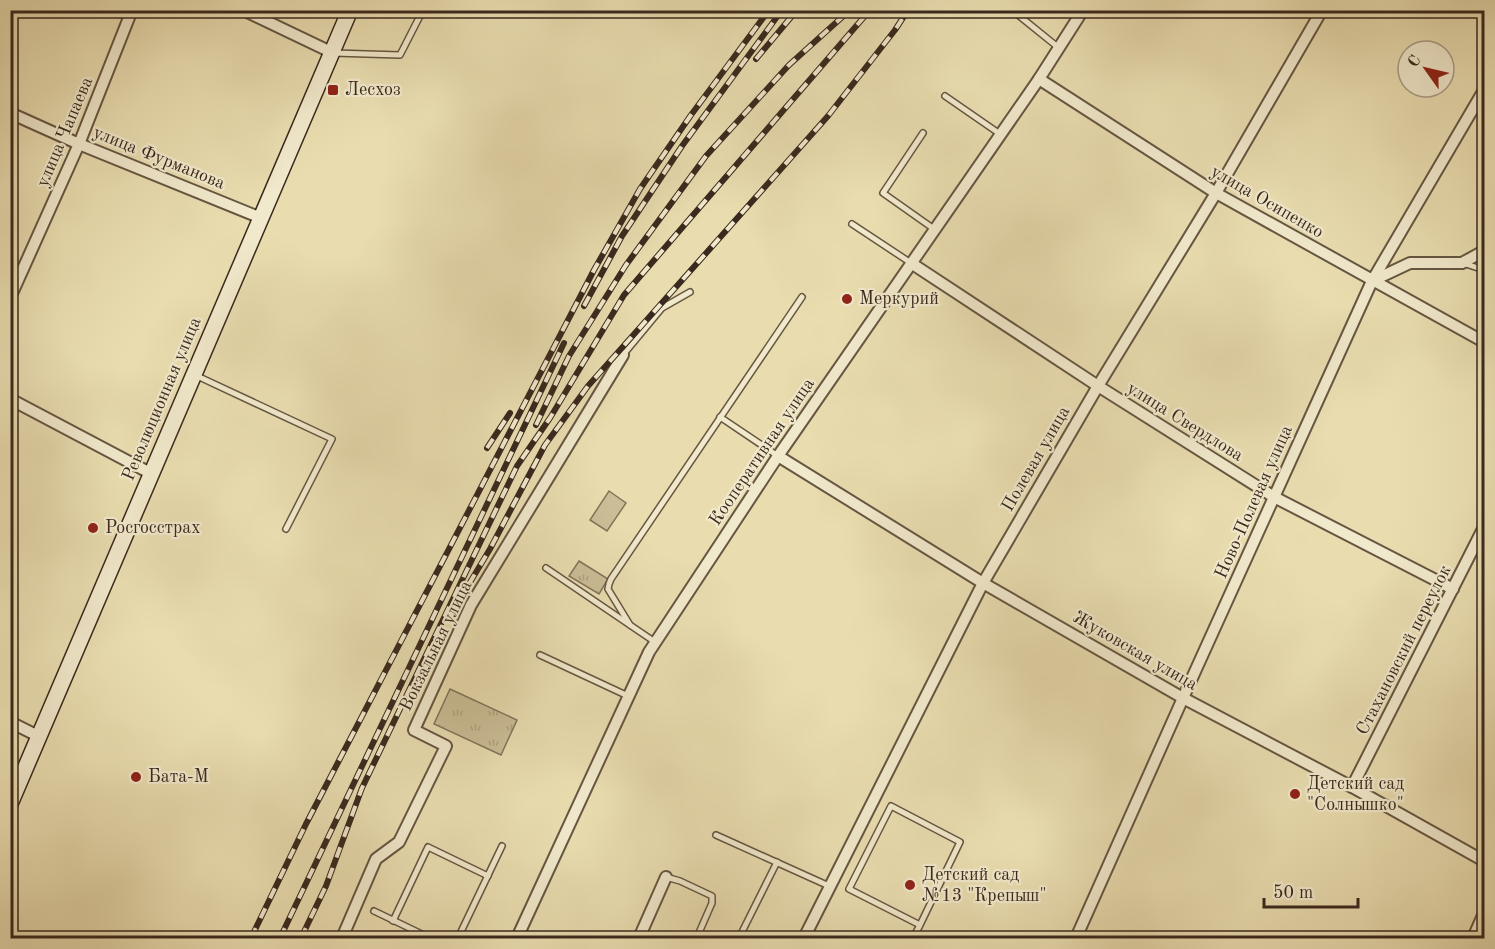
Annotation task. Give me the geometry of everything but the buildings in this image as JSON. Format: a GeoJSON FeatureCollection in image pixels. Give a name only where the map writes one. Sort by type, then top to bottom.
{"type":"FeatureCollection","features":[{"type":"Feature","properties":{"kind":"main road","name":"Революционная улица"},"geometry":{"type":"LineString","coordinates":[[12,798],[350,10]]}},
{"type":"Feature","properties":{"kind":"street","name":"улица Чапаева"},"geometry":{"type":"LineString","coordinates":[[10,298],[79,144],[132,10]]}},
{"type":"Feature","properties":{"kind":"street"},"geometry":{"type":"LineString","coordinates":[[243,10],[333,53]]}},
{"type":"Feature","properties":{"kind":"street","name":"Кооперативная улица"},"geometry":{"type":"LineString","coordinates":[[516,939],[655,642],[778,456],[1039,79],[1083,10]]}},
{"type":"Feature","properties":{"kind":"street","name":"Полевая улица"},"geometry":{"type":"LineString","coordinates":[[804,939],[829,885],[983,583],[1098,386],[1216,193],[1322,10]]}},
{"type":"Feature","properties":{"kind":"street","name":"улица Осипенко"},"geometry":{"type":"LineString","coordinates":[[1039,79],[1216,193],[1485,342]]}},
{"type":"Feature","properties":{"kind":"street","name":"Ново-Полевая улица"},"geometry":{"type":"LineString","coordinates":[[1076,939],[1372,281],[1485,90]]}},
{"type":"Feature","properties":{"kind":"street","name":"улица Фурманова"},"geometry":{"type":"LineString","coordinates":[[10,113],[79,144],[261,218]]}},
{"type":"Feature","properties":{"kind":"street"},"geometry":{"type":"LineString","coordinates":[[1372,281],[1410,263],[1462,263],[1485,251]]}},
{"type":"Feature","properties":{"kind":"street","name":"улица Свердлова"},"geometry":{"type":"LineString","coordinates":[[910,263],[1098,386],[1274,497],[1454,589]]}},
{"type":"Feature","properties":{"kind":"street","name":"Вокзальная улица"},"geometry":{"type":"LineString","coordinates":[[342,939],[376,859],[399,842],[446,746],[414,730],[471,605],[623,355]]}},
{"type":"Feature","properties":{"kind":"street"},"geometry":{"type":"LineString","coordinates":[[10,399],[152,474]]}},
{"type":"Feature","properties":{"kind":"street","name":"Жуковская улица"},"geometry":{"type":"LineString","coordinates":[[778,456],[983,583],[1183,698],[1352,787],[1485,861]]}},
{"type":"Feature","properties":{"kind":"street","name":"Стахановский переулок"},"geometry":{"type":"LineString","coordinates":[[1352,787],[1485,527]]}},
{"type":"Feature","properties":{"kind":"street"},"geometry":{"type":"LineString","coordinates":[[10,722],[40,737]]}},
{"type":"Feature","properties":{"kind":"street"},"geometry":{"type":"LineString","coordinates":[[639,939],[666,877]]}},
{"type":"Feature","properties":{"kind":"street"},"geometry":{"type":"LineString","coordinates":[[1473,939],[1485,913]]}},
{"type":"Feature","properties":{"kind":"lane"},"geometry":{"type":"LineString","coordinates":[[333,53],[400,55],[423,10]]}},
{"type":"Feature","properties":{"kind":"lane"},"geometry":{"type":"LineString","coordinates":[[1012,10],[1059,48]]}},
{"type":"Feature","properties":{"kind":"lane"},"geometry":{"type":"LineString","coordinates":[[945,96],[1001,134]]}},
{"type":"Feature","properties":{"kind":"lane"},"geometry":{"type":"LineString","coordinates":[[923,132],[883,193],[934,229]]}},
{"type":"Feature","properties":{"kind":"lane"},"geometry":{"type":"LineString","coordinates":[[852,224],[910,263]]}},
{"type":"Feature","properties":{"kind":"lane"},"geometry":{"type":"LineString","coordinates":[[1462,263],[1485,270]]}},
{"type":"Feature","properties":{"kind":"lane"},"geometry":{"type":"LineString","coordinates":[[623,355],[662,308],[690,292]]}},
{"type":"Feature","properties":{"kind":"lane"},"geometry":{"type":"LineString","coordinates":[[630,625],[609,589],[609,584],[802,297]]}},
{"type":"Feature","properties":{"kind":"lane"},"geometry":{"type":"LineString","coordinates":[[194,375],[332,438],[286,529]]}},
{"type":"Feature","properties":{"kind":"lane"},"geometry":{"type":"LineString","coordinates":[[720,417],[778,456]]}},
{"type":"Feature","properties":{"kind":"lane"},"geometry":{"type":"LineString","coordinates":[[546,568],[655,642]]}},
{"type":"Feature","properties":{"kind":"lane"},"geometry":{"type":"LineString","coordinates":[[540,655],[628,696]]}},
{"type":"Feature","properties":{"kind":"lane"},"geometry":{"type":"LineString","coordinates":[[913,939],[920,925],[960,842],[891,806],[849,889],[920,925]]}},
{"type":"Feature","properties":{"kind":"lane"},"geometry":{"type":"LineString","coordinates":[[716,834],[829,885]]}},
{"type":"Feature","properties":{"kind":"lane"},"geometry":{"type":"LineString","coordinates":[[458,939],[502,846]]}},
{"type":"Feature","properties":{"kind":"lane"},"geometry":{"type":"LineString","coordinates":[[393,921],[428,847],[488,876]]}},
{"type":"Feature","properties":{"kind":"lane"},"geometry":{"type":"LineString","coordinates":[[739,939],[777,862]]}},
{"type":"Feature","properties":{"kind":"lane"},"geometry":{"type":"LineString","coordinates":[[666,877],[712,896],[712,903],[698,934]]}},
{"type":"Feature","properties":{"kind":"lane"},"geometry":{"type":"LineString","coordinates":[[374,911],[430,939]]}},
{"type":"Feature","properties":{"kind":"green space"},"geometry":{"type":"Polygon","coordinates":[[[609,491],[626,503],[607,531],[590,520],[609,491]]]}},
{"type":"Feature","properties":{"kind":"green space"},"geometry":{"type":"Polygon","coordinates":[[[579,561],[608,579],[599,594],[569,576],[579,561]]]}},
{"type":"Feature","properties":{"kind":"green space"},"geometry":{"type":"Polygon","coordinates":[[[450,689],[517,720],[501,755],[434,724],[450,689]]]}},
{"type":"Feature","properties":{"kind":"railway"},"geometry":{"type":"LineString","coordinates":[[251,938],[306,824],[594,270],[640,189],[691,115],[769,10]]}},
{"type":"Feature","properties":{"kind":"railway"},"geometry":{"type":"LineString","coordinates":[[584,306],[622,236],[682,146],[782,10]]}},
{"type":"Feature","properties":{"kind":"railway"},"geometry":{"type":"LineString","coordinates":[[756,59],[797,10]]}},
{"type":"Feature","properties":{"kind":"railway"},"geometry":{"type":"LineString","coordinates":[[536,425],[569,356],[626,265],[706,156],[789,65],[850,10]]}},
{"type":"Feature","properties":{"kind":"railway"},"geometry":{"type":"LineString","coordinates":[[301,938],[326,886],[362,788],[517,466],[550,418],[624,295],[870,10]]}},
{"type":"Feature","properties":{"kind":"railway"},"geometry":{"type":"LineString","coordinates":[[469,584],[545,445],[588,386],[828,116],[908,10]]}},
{"type":"Feature","properties":{"kind":"railway"},"geometry":{"type":"LineString","coordinates":[[280,938],[564,343]]}},
{"type":"Feature","properties":{"kind":"railway"},"geometry":{"type":"LineString","coordinates":[[487,448],[510,413]]}},
{"type":"Feature","properties":{"kind":"place","name":"Лесхоз"},"geometry":{"type":"Point","coordinates":[333,90]}},
{"type":"Feature","properties":{"kind":"place","name":"Меркурий"},"geometry":{"type":"Point","coordinates":[847,299]}},
{"type":"Feature","properties":{"kind":"place","name":"Росгосстрах"},"geometry":{"type":"Point","coordinates":[93,528]}},
{"type":"Feature","properties":{"kind":"place","name":"Бата-М"},"geometry":{"type":"Point","coordinates":[136,777]}},
{"type":"Feature","properties":{"kind":"place","name":"Детский сад \"Солнышко\""},"geometry":{"type":"Point","coordinates":[1295,794]}},
{"type":"Feature","properties":{"kind":"place","name":"Детский сад №13 \"Крепыш\""},"geometry":{"type":"Point","coordinates":[910,885]}}]}
